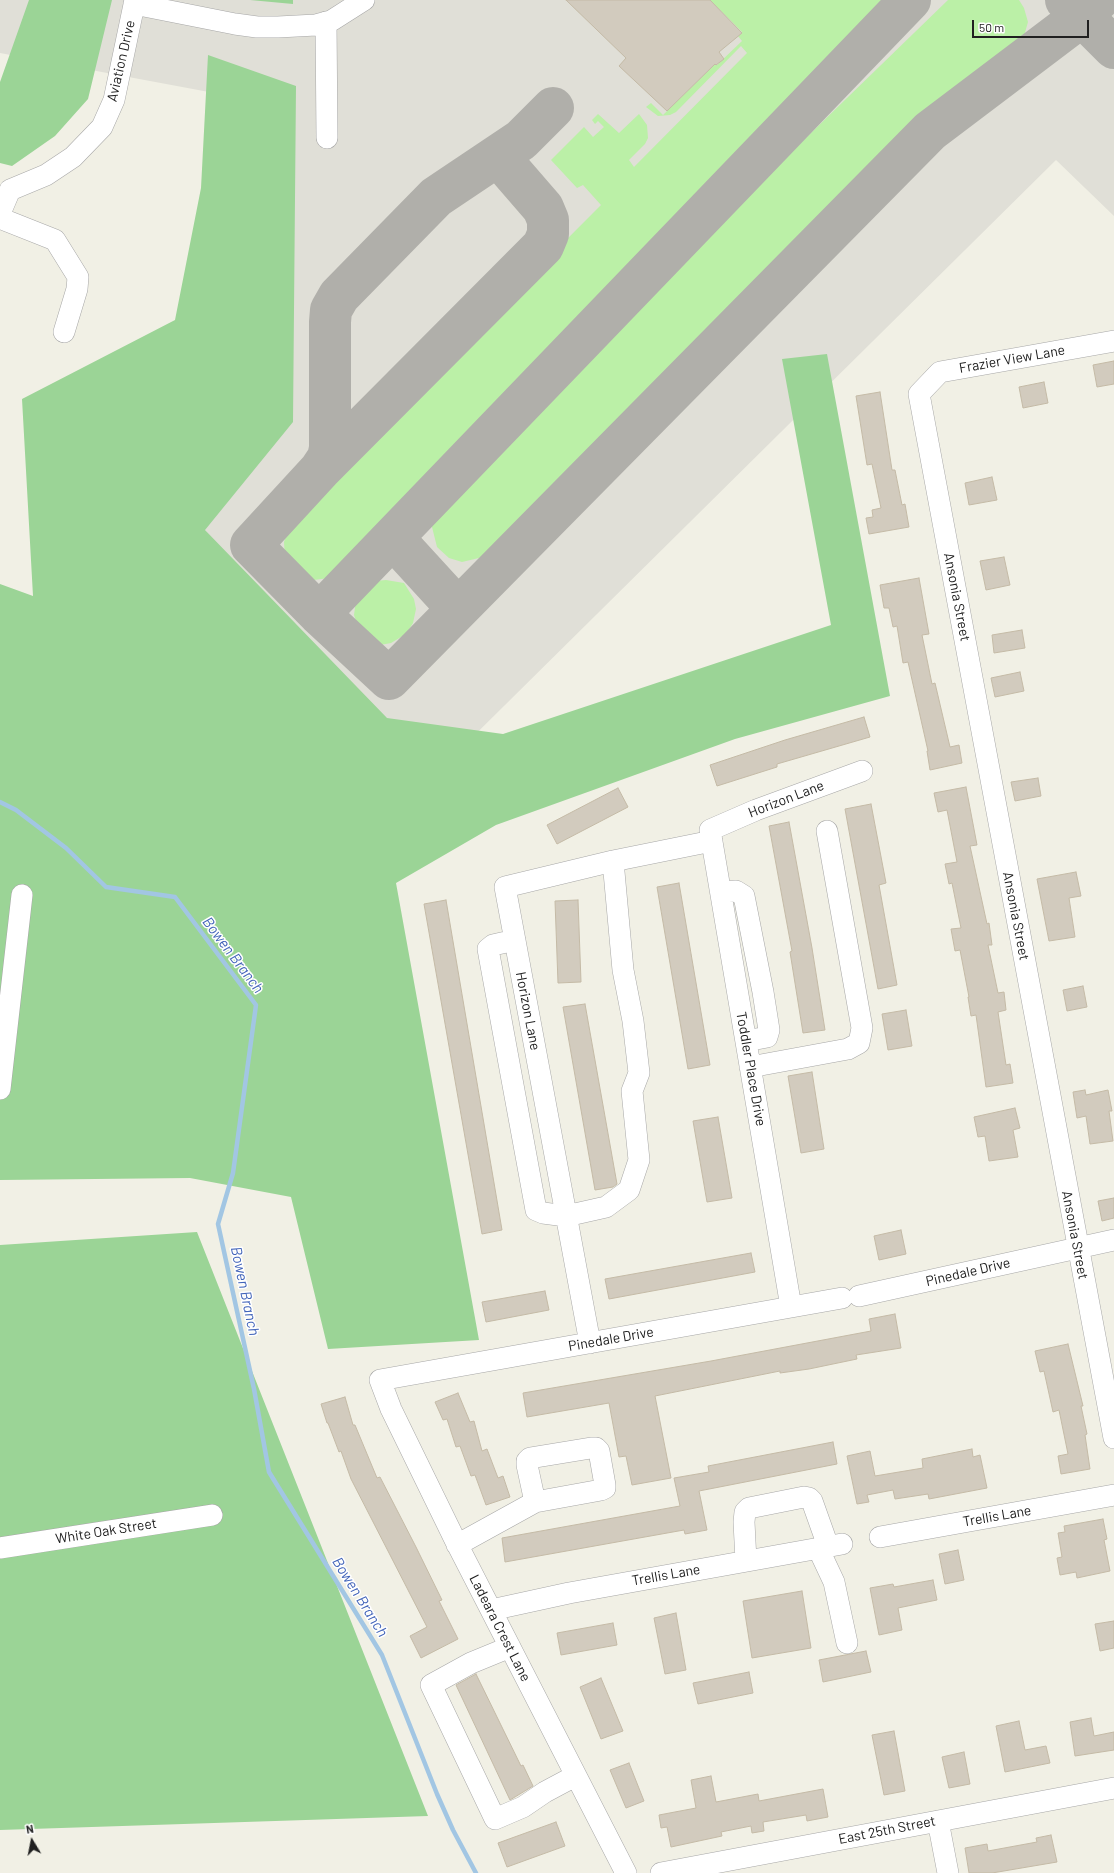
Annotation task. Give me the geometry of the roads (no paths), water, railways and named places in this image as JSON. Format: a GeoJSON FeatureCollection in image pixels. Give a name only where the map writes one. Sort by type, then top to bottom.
{"type":"FeatureCollection","features":[{"type":"Feature","properties":{"kind":"street"},"geometry":{"type":"LineString","coordinates":[[134,2],[257,27],[316,25],[345,14],[364,0]]}},
{"type":"Feature","properties":{"kind":"street","name":"Aviation Drive"},"geometry":{"type":"LineString","coordinates":[[5,189],[46,175],[73,157],[102,127],[114,100],[134,2]]}},
{"type":"Feature","properties":{"kind":"street"},"geometry":{"type":"LineString","coordinates":[[326,22],[328,138]]}},
{"type":"Feature","properties":{"kind":"street"},"geometry":{"type":"LineString","coordinates":[[5,189],[1,211],[2,219],[55,240],[78,277],[77,289],[64,332]]}},
{"type":"Feature","properties":{"kind":"street","name":"Frazier View Lane"},"geometry":{"type":"LineString","coordinates":[[919,394],[940,372],[1114,341]]}},
{"type":"Feature","properties":{"kind":"street","name":"Ansonia Street"},"geometry":{"type":"LineString","coordinates":[[919,394],[1077,1247],[1114,1438]]}},
{"type":"Feature","properties":{"kind":"street","name":"Horizon Lane"},"geometry":{"type":"LineString","coordinates":[[590,1343],[504,887],[711,836],[756,810],[862,771]]}},
{"type":"Feature","properties":{"kind":"street"},"geometry":{"type":"LineString","coordinates":[[750,1067],[848,1049],[859,1043],[862,1028],[827,831]]}},
{"type":"Feature","properties":{"kind":"street","name":"Toddler Place Drive"},"geometry":{"type":"LineString","coordinates":[[711,836],[791,1308]]}},
{"type":"Feature","properties":{"kind":"street"},"geometry":{"type":"LineString","coordinates":[[514,940],[493,945],[488,949],[536,1210],[543,1213],[566,1216],[606,1207],[629,1190],[639,1160],[632,1091],[639,1073],[634,1021],[622,970],[613,861]]}},
{"type":"Feature","properties":{"kind":"street"},"geometry":{"type":"LineString","coordinates":[[0,1089],[22,895]]}},
{"type":"Feature","properties":{"kind":"street","name":"Pinedale Drive"},"geometry":{"type":"LineString","coordinates":[[380,1380],[851,1297],[1114,1240]]}},
{"type":"Feature","properties":{"kind":"street","name":"Ladeara Crest Lane"},"geometry":{"type":"LineString","coordinates":[[380,1380],[391,1409],[457,1545],[626,1873]]}},
{"type":"Feature","properties":{"kind":"street","name":"Trellis Lane"},"geometry":{"type":"LineString","coordinates":[[880,1537],[1114,1495]]}},
{"type":"Feature","properties":{"kind":"street"},"geometry":{"type":"LineString","coordinates":[[746,1561],[744,1522],[745,1512],[749,1508],[804,1497],[809,1498],[812,1501],[830,1546],[834,1582],[847,1643]]}},
{"type":"Feature","properties":{"kind":"street"},"geometry":{"type":"LineString","coordinates":[[457,1545],[535,1502]]}},
{"type":"Feature","properties":{"kind":"street","name":"White Oak Street"},"geometry":{"type":"LineString","coordinates":[[0,1548],[212,1515]]}},
{"type":"Feature","properties":{"kind":"street","name":"Trellis Lane"},"geometry":{"type":"LineString","coordinates":[[491,1610],[570,1593],[830,1546]]}},
{"type":"Feature","properties":{"kind":"street"},"geometry":{"type":"LineString","coordinates":[[510,1647],[471,1663],[431,1685],[495,1819],[523,1807],[545,1792],[575,1776]]}},
{"type":"Feature","properties":{"kind":"street","name":"East 25th Street"},"geometry":{"type":"LineString","coordinates":[[661,1873],[1114,1788]]}},
{"type":"Feature","properties":{"kind":"street"},"geometry":{"type":"LineString","coordinates":[[938,1821],[948,1873]]}},
{"type":"Feature","properties":{"kind":"waterway","name":"Bowen Branch"},"geometry":{"type":"LineString","coordinates":[[0,802],[16,810],[66,848],[106,887],[175,897],[256,1005],[233,1173],[218,1224],[254,1389],[269,1472],[382,1655],[437,1794],[453,1830],[476,1873]]}}]}
